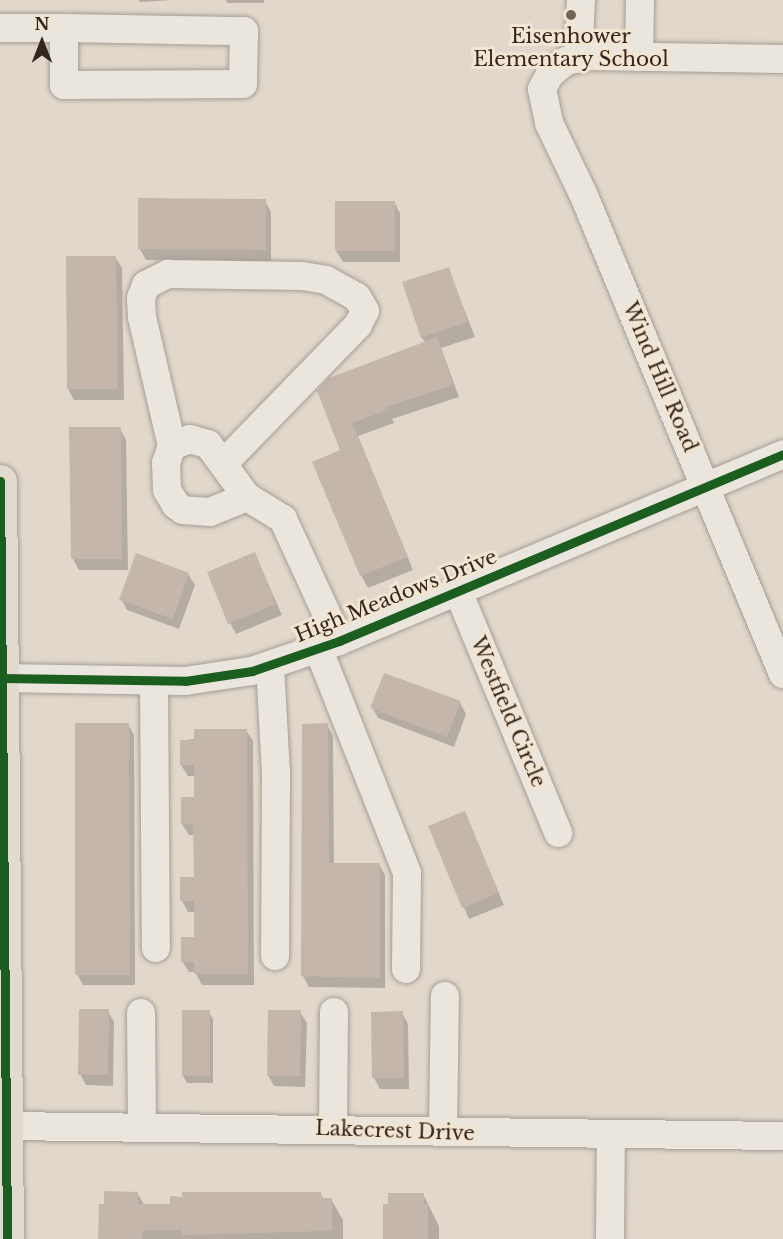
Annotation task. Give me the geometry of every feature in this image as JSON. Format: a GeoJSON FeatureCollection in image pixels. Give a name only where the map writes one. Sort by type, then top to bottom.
{"type":"FeatureCollection","features":[{"type":"Feature","properties":{"kind":"main road"},"geometry":{"type":"LineString","coordinates":[[0,481],[7,1239]]}},
{"type":"Feature","properties":{"kind":"street"},"geometry":{"type":"LineString","coordinates":[[581,0],[578,58],[783,58]]}},
{"type":"Feature","properties":{"kind":"street"},"geometry":{"type":"LineString","coordinates":[[639,57],[640,0]]}},
{"type":"Feature","properties":{"kind":"street"},"geometry":{"type":"LineString","coordinates":[[0,28],[64,28],[244,31],[243,84],[64,85],[64,28]]}},
{"type":"Feature","properties":{"kind":"street","name":"Wind Hill Road"},"geometry":{"type":"LineString","coordinates":[[578,58],[558,67],[544,81],[542,99],[549,123],[783,674]]}},
{"type":"Feature","properties":{"kind":"street"},"geometry":{"type":"LineString","coordinates":[[224,463],[358,325],[365,311],[357,297],[326,280],[302,276],[168,274],[146,285],[141,298],[142,317],[172,446],[166,463],[167,490],[176,505],[183,510],[210,512],[247,497]]}},
{"type":"Feature","properties":{"kind":"street"},"geometry":{"type":"LineString","coordinates":[[172,446],[190,439],[198,440],[215,450],[247,497],[272,508],[291,530],[407,873],[406,969]]}},
{"type":"Feature","properties":{"kind":"street","name":"High Meadows Drive"},"geometry":{"type":"LineString","coordinates":[[1,678],[154,681],[215,678],[270,666],[458,591],[783,454]]}},
{"type":"Feature","properties":{"kind":"street","name":"Westfield Circle"},"geometry":{"type":"LineString","coordinates":[[458,591],[558,833]]}},
{"type":"Feature","properties":{"kind":"street"},"geometry":{"type":"LineString","coordinates":[[270,666],[276,774],[275,956]]}},
{"type":"Feature","properties":{"kind":"street"},"geometry":{"type":"LineString","coordinates":[[154,681],[156,948]]}},
{"type":"Feature","properties":{"kind":"street"},"geometry":{"type":"LineString","coordinates":[[443,1132],[445,996]]}},
{"type":"Feature","properties":{"kind":"street"},"geometry":{"type":"LineString","coordinates":[[333,1128],[334,1012]]}},
{"type":"Feature","properties":{"kind":"street"},"geometry":{"type":"LineString","coordinates":[[141,1013],[142,1128]]}},
{"type":"Feature","properties":{"kind":"street","name":"Lakecrest Drive"},"geometry":{"type":"LineString","coordinates":[[6,1126],[333,1128],[443,1132],[783,1136]]}},
{"type":"Feature","properties":{"kind":"street"},"geometry":{"type":"LineString","coordinates":[[610,1239],[611,1134]]}},
{"type":"Feature","properties":{"kind":"building"},"geometry":{"type":"Polygon","coordinates":[[[138,198],[266,199],[266,250],[138,249],[138,198]]]}},
{"type":"Feature","properties":{"kind":"building"},"geometry":{"type":"Polygon","coordinates":[[[335,201],[395,201],[395,251],[335,251],[335,201]]]}},
{"type":"Feature","properties":{"kind":"building"},"geometry":{"type":"Polygon","coordinates":[[[66,256],[116,256],[118,389],[67,389],[66,256]]]}},
{"type":"Feature","properties":{"kind":"building"},"geometry":{"type":"Polygon","coordinates":[[[449,267],[468,322],[421,338],[402,282],[449,267]]]}},
{"type":"Feature","properties":{"kind":"building"},"geometry":{"type":"Polygon","coordinates":[[[437,337],[453,385],[386,407],[388,410],[352,423],[408,557],[360,576],[312,462],[340,450],[317,391],[329,378],[437,337]]]}},
{"type":"Feature","properties":{"kind":"building"},"geometry":{"type":"Polygon","coordinates":[[[69,427],[121,427],[122,559],[71,559],[69,427]]]}},
{"type":"Feature","properties":{"kind":"building"},"geometry":{"type":"Polygon","coordinates":[[[255,552],[276,604],[228,624],[207,572],[255,552]]]}},
{"type":"Feature","properties":{"kind":"building"},"geometry":{"type":"Polygon","coordinates":[[[136,553],[189,573],[173,619],[119,600],[136,553]]]}},
{"type":"Feature","properties":{"kind":"building"},"geometry":{"type":"Polygon","coordinates":[[[384,673],[461,701],[447,737],[370,708],[384,673]]]}},
{"type":"Feature","properties":{"kind":"building"},"geometry":{"type":"Polygon","coordinates":[[[75,723],[129,723],[130,975],[75,975],[75,723]]]}},
{"type":"Feature","properties":{"kind":"building"},"geometry":{"type":"Polygon","coordinates":[[[328,723],[329,863],[380,863],[380,978],[301,976],[302,724],[328,723]]]}},
{"type":"Feature","properties":{"kind":"building"},"geometry":{"type":"Polygon","coordinates":[[[194,729],[247,729],[248,974],[194,974],[194,962],[181,962],[181,937],[194,937],[194,901],[180,901],[180,877],[194,877],[193,824],[181,824],[181,797],[194,797],[194,765],[180,765],[180,740],[194,740],[194,729]]]}},
{"type":"Feature","properties":{"kind":"building"},"geometry":{"type":"Polygon","coordinates":[[[465,811],[499,893],[462,908],[428,826],[465,811]]]}},
{"type":"Feature","properties":{"kind":"building"},"geometry":{"type":"Polygon","coordinates":[[[79,1009],[109,1009],[108,1075],[78,1075],[79,1009]]]}},
{"type":"Feature","properties":{"kind":"building"},"geometry":{"type":"Polygon","coordinates":[[[182,1010],[210,1010],[210,1076],[182,1076],[182,1010]]]}},
{"type":"Feature","properties":{"kind":"building"},"geometry":{"type":"Polygon","coordinates":[[[268,1010],[301,1010],[300,1076],[267,1076],[268,1010]]]}},
{"type":"Feature","properties":{"kind":"building"},"geometry":{"type":"Polygon","coordinates":[[[403,1011],[404,1078],[372,1078],[371,1012],[403,1011]]]}},
{"type":"Feature","properties":{"kind":"building"},"geometry":{"type":"Polygon","coordinates":[[[104,1191],[138,1192],[138,1204],[170,1204],[170,1196],[182,1197],[182,1192],[321,1192],[321,1198],[332,1198],[332,1231],[182,1235],[182,1230],[143,1230],[142,1239],[98,1239],[99,1204],[104,1204],[104,1191]]]}},
{"type":"Feature","properties":{"kind":"building"},"geometry":{"type":"Polygon","coordinates":[[[388,1193],[424,1193],[424,1204],[428,1204],[428,1239],[383,1239],[383,1204],[388,1204],[388,1193]]]}},
{"type":"Feature","properties":{"kind":"cycle path"},"geometry":{"type":"LineString","coordinates":[[3,678],[185,681],[252,671],[339,641],[783,454]]}},
{"type":"Feature","properties":{"kind":"cycle path"},"geometry":{"type":"LineString","coordinates":[[0,481],[7,1239]]}},
{"type":"Feature","properties":{"kind":"place","name":"Eisenhower Elementary School"},"geometry":{"type":"Point","coordinates":[571,15]}}]}
